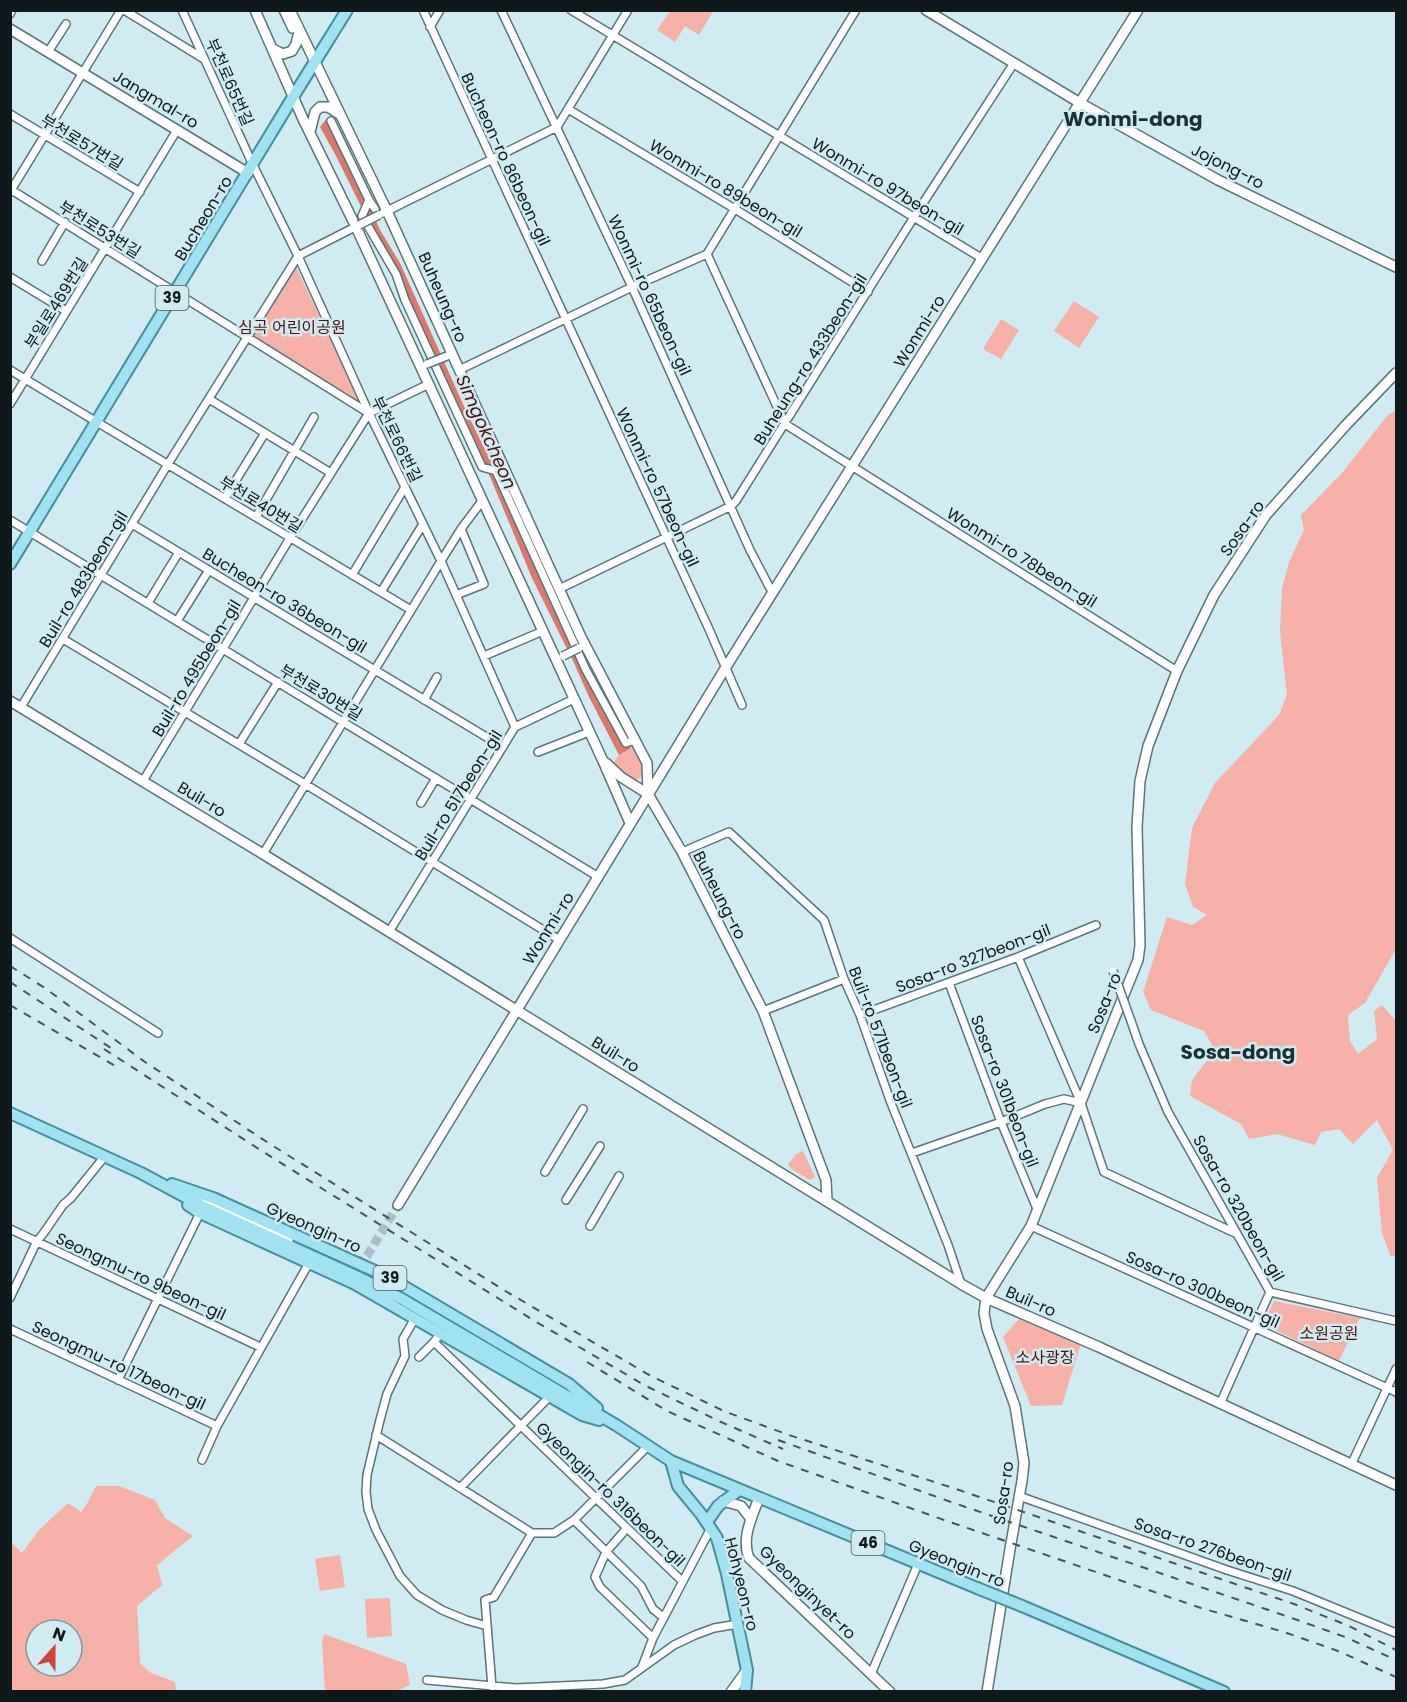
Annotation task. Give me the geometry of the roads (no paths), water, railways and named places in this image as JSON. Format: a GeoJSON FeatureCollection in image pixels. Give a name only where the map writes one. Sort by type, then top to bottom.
{"type":"FeatureCollection","features":[{"type":"Feature","properties":{"kind":"main road","name":"Bucheon-ro"},"geometry":{"type":"LineString","coordinates":[[10,564],[347,10]]}},
{"type":"Feature","properties":{"kind":"main road","name":"Gyeongin-ro"},"geometry":{"type":"LineString","coordinates":[[10,1113],[141,1173],[204,1207],[402,1299],[616,1425],[671,1461],[1224,1692]]}},
{"type":"Feature","properties":{"kind":"main road","name":"Gyeongin-ro"},"geometry":{"type":"LineString","coordinates":[[141,1173],[200,1213],[355,1284],[415,1318],[437,1337],[582,1415],[616,1425]]}},
{"type":"Feature","properties":{"kind":"main road","name":"Gyeongin-ro"},"geometry":{"type":"LineString","coordinates":[[141,1173],[213,1198],[388,1277],[569,1384],[616,1425]]}},
{"type":"Feature","properties":{"kind":"main road","name":"Hohyeon-ro"},"geometry":{"type":"LineString","coordinates":[[671,1461],[678,1486],[717,1538],[747,1670],[745,1692]]}},
{"type":"Feature","properties":{"kind":"main road"},"geometry":{"type":"LineString","coordinates":[[709,1525],[712,1513],[739,1490]]}},
{"type":"Feature","properties":{"kind":"street"},"geometry":{"type":"LineString","coordinates":[[11,190],[123,10],[205,60]]}},
{"type":"Feature","properties":{"kind":"street","name":"부천로65번길"},"geometry":{"type":"LineString","coordinates":[[182,10],[250,169]]}},
{"type":"Feature","properties":{"kind":"street","name":"Buheung-ro"},"geometry":{"type":"LineString","coordinates":[[255,10],[293,97],[424,365],[429,384],[543,631],[559,657],[574,699],[630,823]]}},
{"type":"Feature","properties":{"kind":"street"},"geometry":{"type":"LineString","coordinates":[[273,49],[283,54],[292,51],[296,44],[296,30],[283,10]]}},
{"type":"Feature","properties":{"kind":"street","name":"Buheung-ro"},"geometry":{"type":"LineString","coordinates":[[290,10],[296,30],[315,62],[387,211],[449,355],[459,370],[559,589],[582,647],[647,763],[648,794]]}},
{"type":"Feature","properties":{"kind":"street","name":"Bucheon-ro 86beon-gil"},"geometry":{"type":"LineString","coordinates":[[423,10],[565,319]]}},
{"type":"Feature","properties":{"kind":"street"},"geometry":{"type":"LineString","coordinates":[[430,27],[440,10]]}},
{"type":"Feature","properties":{"kind":"street","name":"Wonmi-ro 65beon-gil"},"geometry":{"type":"LineString","coordinates":[[501,10],[632,287],[750,550],[772,592]]}},
{"type":"Feature","properties":{"kind":"street","name":"Wonmi-ro 97beon-gil"},"geometry":{"type":"LineString","coordinates":[[571,10],[982,259]]}},
{"type":"Feature","properties":{"kind":"street"},"geometry":{"type":"LineString","coordinates":[[298,255],[557,127],[628,10]]}},
{"type":"Feature","properties":{"kind":"street"},"geometry":{"type":"LineString","coordinates":[[459,370],[632,287],[707,254],[856,10]]}},
{"type":"Feature","properties":{"kind":"street","name":"Jojong-ro"},"geometry":{"type":"LineString","coordinates":[[926,10],[1080,103],[1218,180],[1396,266]]}},
{"type":"Feature","properties":{"kind":"street","name":"Wonmi-ro"},"geometry":{"type":"LineString","coordinates":[[398,1205],[558,939],[772,592],[1138,10]]}},
{"type":"Feature","properties":{"kind":"street"},"geometry":{"type":"LineString","coordinates":[[48,52],[66,24]]}},
{"type":"Feature","properties":{"kind":"street","name":"Jangmal-ro"},"geometry":{"type":"LineString","coordinates":[[10,29],[177,130],[250,169]]}},
{"type":"Feature","properties":{"kind":"street","name":"Buheung-ro 433beon-gil"},"geometry":{"type":"LineString","coordinates":[[731,506],[1014,63]]}},
{"type":"Feature","properties":{"kind":"street"},"geometry":{"type":"LineString","coordinates":[[310,132],[315,112],[320,107],[328,107],[341,115]]}},
{"type":"Feature","properties":{"kind":"street","name":"Wonmi-ro 89beon-gil"},"geometry":{"type":"LineString","coordinates":[[568,109],[868,292]]}},
{"type":"Feature","properties":{"kind":"street","name":"부천로57번길"},"geometry":{"type":"LineString","coordinates":[[10,114],[140,192]]}},
{"type":"Feature","properties":{"kind":"street"},"geometry":{"type":"LineString","coordinates":[[330,121],[375,210]]}},
{"type":"Feature","properties":{"kind":"street","name":"부일로469번길"},"geometry":{"type":"LineString","coordinates":[[10,404],[177,130]]}},
{"type":"Feature","properties":{"kind":"street","name":"부천로66번길"},"geometry":{"type":"LineString","coordinates":[[250,169],[298,255],[516,727]]}},
{"type":"Feature","properties":{"kind":"street","name":"부천로53번길"},"geometry":{"type":"LineString","coordinates":[[11,190],[369,413]]}},
{"type":"Feature","properties":{"kind":"street"},"geometry":{"type":"LineString","coordinates":[[369,200],[362,216],[396,274],[405,300],[482,466],[496,471],[586,670],[626,743],[632,741]]}},
{"type":"Feature","properties":{"kind":"street"},"geometry":{"type":"LineString","coordinates":[[42,261],[65,222]]}},
{"type":"Feature","properties":{"kind":"street"},"geometry":{"type":"LineString","coordinates":[[707,254],[785,424]]}},
{"type":"Feature","properties":{"kind":"street","name":"Buil-ro 483beon-gil"},"geometry":{"type":"LineString","coordinates":[[21,707],[298,255]]}},
{"type":"Feature","properties":{"kind":"street"},"geometry":{"type":"LineString","coordinates":[[10,277],[66,311]]}},
{"type":"Feature","properties":{"kind":"street","name":"Wonmi-ro 57beon-gil"},"geometry":{"type":"LineString","coordinates":[[565,319],[726,667]]}},
{"type":"Feature","properties":{"kind":"street"},"geometry":{"type":"LineString","coordinates":[[424,365],[449,355]]}},
{"type":"Feature","properties":{"kind":"street","name":"부천로40번길"},"geometry":{"type":"LineString","coordinates":[[10,370],[411,610]]}},
{"type":"Feature","properties":{"kind":"street","name":"Sosa-ro"},"geometry":{"type":"LineString","coordinates":[[987,1692],[1023,1463],[1016,1407],[987,1329],[984,1313],[986,1298],[1031,1226],[1138,960],[1140,945],[1137,827],[1140,781],[1148,746],[1177,671],[1214,595],[1266,515],[1396,373]]}},
{"type":"Feature","properties":{"kind":"street"},"geometry":{"type":"LineString","coordinates":[[369,413],[429,384]]}},
{"type":"Feature","properties":{"kind":"street"},"geometry":{"type":"LineString","coordinates":[[209,399],[331,473]]}},
{"type":"Feature","properties":{"kind":"street","name":"Buil-ro 495beon-gil"},"geometry":{"type":"LineString","coordinates":[[143,781],[290,537],[369,413]]}},
{"type":"Feature","properties":{"kind":"street"},"geometry":{"type":"LineString","coordinates":[[256,517],[314,417]]}},
{"type":"Feature","properties":{"kind":"street","name":"Wonmi-ro 78beon-gil"},"geometry":{"type":"LineString","coordinates":[[785,424],[1177,671]]}},
{"type":"Feature","properties":{"kind":"street"},"geometry":{"type":"LineString","coordinates":[[225,498],[265,433]]}},
{"type":"Feature","properties":{"kind":"street"},"geometry":{"type":"LineString","coordinates":[[352,575],[405,487]]}},
{"type":"Feature","properties":{"kind":"street"},"geometry":{"type":"LineString","coordinates":[[263,854],[441,561],[482,501]]}},
{"type":"Feature","properties":{"kind":"street"},"geometry":{"type":"LineString","coordinates":[[559,589],[731,506]]}},
{"type":"Feature","properties":{"kind":"street","name":"부천로30번길"},"geometry":{"type":"LineString","coordinates":[[10,520],[597,876]]}},
{"type":"Feature","properties":{"kind":"street","name":"Bucheon-ro 36beon-gil"},"geometry":{"type":"LineString","coordinates":[[132,524],[502,747]]}},
{"type":"Feature","properties":{"kind":"street"},"geometry":{"type":"LineString","coordinates":[[381,592],[423,524]]}},
{"type":"Feature","properties":{"kind":"street"},"geometry":{"type":"LineString","coordinates":[[456,595],[484,584],[461,529]]}},
{"type":"Feature","properties":{"kind":"street"},"geometry":{"type":"LineString","coordinates":[[148,603],[179,552]]}},
{"type":"Feature","properties":{"kind":"street"},"geometry":{"type":"LineString","coordinates":[[177,621],[208,570]]}},
{"type":"Feature","properties":{"kind":"street"},"geometry":{"type":"LineString","coordinates":[[484,656],[543,631]]}},
{"type":"Feature","properties":{"kind":"street"},"geometry":{"type":"LineString","coordinates":[[63,639],[558,939]]}},
{"type":"Feature","properties":{"kind":"street"},"geometry":{"type":"LineString","coordinates":[[559,657],[582,647]]}},
{"type":"Feature","properties":{"kind":"street"},"geometry":{"type":"LineString","coordinates":[[726,667],[742,705]]}},
{"type":"Feature","properties":{"kind":"street"},"geometry":{"type":"LineString","coordinates":[[424,700],[437,677]]}},
{"type":"Feature","properties":{"kind":"street"},"geometry":{"type":"LineString","coordinates":[[239,744],[278,682]]}},
{"type":"Feature","properties":{"kind":"street","name":"Buil-ro 517beon-gil"},"geometry":{"type":"LineString","coordinates":[[389,932],[516,727],[574,699]]}},
{"type":"Feature","properties":{"kind":"street","name":"Buil-ro"},"geometry":{"type":"LineString","coordinates":[[10,701],[516,1009],[961,1284],[986,1298],[1099,1347],[1396,1485]]}},
{"type":"Feature","properties":{"kind":"street"},"geometry":{"type":"LineString","coordinates":[[538,752],[589,732]]}},
{"type":"Feature","properties":{"kind":"street","name":"Buheung-ro"},"geometry":{"type":"LineString","coordinates":[[603,761],[621,777],[648,794],[682,852],[763,1011],[826,1180],[827,1200]]}},
{"type":"Feature","properties":{"kind":"street"},"geometry":{"type":"LineString","coordinates":[[421,803],[436,778]]}},
{"type":"Feature","properties":{"kind":"street","name":"Buil-ro 571beon-gil"},"geometry":{"type":"LineString","coordinates":[[682,852],[729,832],[824,920],[844,979],[860,1015],[891,1103],[948,1245],[961,1284]]}},
{"type":"Feature","properties":{"kind":"street","name":"Sosa-ro 327beon-gil"},"geometry":{"type":"LineString","coordinates":[[860,1015],[1096,926]]}},
{"type":"Feature","properties":{"kind":"street"},"geometry":{"type":"LineString","coordinates":[[10,938],[158,1034]]}},
{"type":"Feature","properties":{"kind":"street"},"geometry":{"type":"LineString","coordinates":[[1018,957],[1081,1103],[1104,1172],[1235,1233]]}},
{"type":"Feature","properties":{"kind":"street","name":"Sosa-ro 320beon-gil"},"geometry":{"type":"LineString","coordinates":[[1113,971],[1139,1044],[1167,1112],[1270,1293],[1396,1321]]}},
{"type":"Feature","properties":{"kind":"street"},"geometry":{"type":"LineString","coordinates":[[763,1011],[844,979]]}},
{"type":"Feature","properties":{"kind":"street","name":"Sosa-ro 301beon-gil"},"geometry":{"type":"LineString","coordinates":[[949,983],[1001,1122],[1037,1209]]}},
{"type":"Feature","properties":{"kind":"street"},"geometry":{"type":"LineString","coordinates":[[912,1153],[1045,1104],[1064,1100],[1081,1103]]}},
{"type":"Feature","properties":{"kind":"street"},"geometry":{"type":"LineString","coordinates":[[546,1172],[583,1109]]}},
{"type":"Feature","properties":{"kind":"street"},"geometry":{"type":"LineString","coordinates":[[566,1200],[600,1146]]}},
{"type":"Feature","properties":{"kind":"street"},"geometry":{"type":"LineString","coordinates":[[10,1298],[37,1241],[63,1204],[71,1198],[105,1156]]}},
{"type":"Feature","properties":{"kind":"street"},"geometry":{"type":"LineString","coordinates":[[141,1173],[213,1204],[344,1267]]}},
{"type":"Feature","properties":{"kind":"street"},"geometry":{"type":"LineString","coordinates":[[590,1226],[620,1176]]}},
{"type":"Feature","properties":{"kind":"street"},"geometry":{"type":"LineString","coordinates":[[118,1380],[200,1213]]}},
{"type":"Feature","properties":{"kind":"street","name":"Sosa-ro 300beon-gil"},"geometry":{"type":"LineString","coordinates":[[1031,1226],[1396,1392]]}},
{"type":"Feature","properties":{"kind":"street","name":"Seongmu-ro 9beon-gil"},"geometry":{"type":"LineString","coordinates":[[10,1229],[260,1347]]}},
{"type":"Feature","properties":{"kind":"street"},"geometry":{"type":"LineString","coordinates":[[202,1460],[217,1426],[309,1263]]}},
{"type":"Feature","properties":{"kind":"street"},"geometry":{"type":"LineString","coordinates":[[368,1278],[596,1407]]}},
{"type":"Feature","properties":{"kind":"street"},"geometry":{"type":"LineString","coordinates":[[1220,1404],[1270,1293]]}},
{"type":"Feature","properties":{"kind":"street"},"geometry":{"type":"LineString","coordinates":[[415,1318],[403,1339],[405,1356],[387,1394],[376,1435],[367,1475],[368,1509],[376,1530],[400,1576],[417,1594],[442,1610],[487,1626]]}},
{"type":"Feature","properties":{"kind":"street","name":"Seongmu-ro 17beon-gil"},"geometry":{"type":"LineString","coordinates":[[10,1329],[217,1426]]}},
{"type":"Feature","properties":{"kind":"street"},"geometry":{"type":"LineString","coordinates":[[419,1357],[437,1337]]}},
{"type":"Feature","properties":{"kind":"street","name":"Gyeongin-ro"},"geometry":{"type":"LineString","coordinates":[[437,1337],[521,1425]]}},
{"type":"Feature","properties":{"kind":"street"},"geometry":{"type":"LineString","coordinates":[[1351,1465],[1396,1370]]}},
{"type":"Feature","properties":{"kind":"street","name":"Gyeongin-ro 316beon-gil"},"geometry":{"type":"LineString","coordinates":[[460,1488],[550,1396]]}},
{"type":"Feature","properties":{"kind":"street","name":"Gyeongin-ro 316beon-gil"},"geometry":{"type":"LineString","coordinates":[[521,1425],[682,1581]]}},
{"type":"Feature","properties":{"kind":"street"},"geometry":{"type":"LineString","coordinates":[[376,1435],[532,1533],[554,1533],[574,1520],[648,1446]]}},
{"type":"Feature","properties":{"kind":"street","name":"Sosa-ro 276beon-gil"},"geometry":{"type":"LineString","coordinates":[[1019,1496],[1293,1591],[1396,1633]]}},
{"type":"Feature","properties":{"kind":"street","name":"Gyeonginyet-ro"},"geometry":{"type":"LineString","coordinates":[[759,1498],[746,1542],[749,1558],[890,1692]]}},
{"type":"Feature","properties":{"kind":"street"},"geometry":{"type":"LineString","coordinates":[[723,1502],[741,1506],[751,1519]]}},
{"type":"Feature","properties":{"kind":"street"},"geometry":{"type":"LineString","coordinates":[[574,1520],[641,1586],[653,1609],[663,1617]]}},
{"type":"Feature","properties":{"kind":"street"},"geometry":{"type":"LineString","coordinates":[[642,1667],[653,1638],[709,1525]]}},
{"type":"Feature","properties":{"kind":"street"},"geometry":{"type":"LineString","coordinates":[[627,1528],[606,1552],[595,1577],[600,1587],[653,1638]]}},
{"type":"Feature","properties":{"kind":"street"},"geometry":{"type":"LineString","coordinates":[[492,1687],[485,1600],[494,1597],[532,1533]]}},
{"type":"Feature","properties":{"kind":"street"},"geometry":{"type":"LineString","coordinates":[[871,1674],[918,1564]]}},
{"type":"Feature","properties":{"kind":"street"},"geometry":{"type":"LineString","coordinates":[[427,1680],[516,1688],[603,1684],[625,1680],[674,1645],[695,1635],[714,1628],[738,1624]]}},
{"type":"Feature","properties":{"kind":"street"},"geometry":{"type":"LineString","coordinates":[[731,1692],[747,1670]]}},
{"type":"Feature","properties":{"kind":"tunnel"},"geometry":{"type":"LineString","coordinates":[[344,1267],[354,1267],[367,1256],[398,1205]]}},
{"type":"Feature","properties":{"kind":"railway"},"geometry":{"type":"LineString","coordinates":[[10,966],[45,988],[145,1062],[270,1144],[507,1292],[651,1376],[726,1412],[789,1435],[1294,1604],[1349,1626],[1396,1650]]}},
{"type":"Feature","properties":{"kind":"railway"},"geometry":{"type":"LineString","coordinates":[[10,982],[114,1050]]}},
{"type":"Feature","properties":{"kind":"railway"},"geometry":{"type":"LineString","coordinates":[[10,1005],[117,1067]]}},
{"type":"Feature","properties":{"kind":"railway"},"geometry":{"type":"LineString","coordinates":[[104,1049],[265,1153],[533,1320],[646,1386],[783,1449]]}},
{"type":"Feature","properties":{"kind":"railway"},"geometry":{"type":"LineString","coordinates":[[587,1362],[667,1411],[778,1461],[1201,1608],[1284,1632],[1338,1651],[1396,1677]]}},
{"type":"Feature","properties":{"kind":"railway"},"geometry":{"type":"LineString","coordinates":[[778,1440],[951,1502],[1289,1617],[1345,1637],[1396,1660]]}},
{"type":"Feature","properties":{"kind":"district","name":"Wonmi-dong"},"geometry":{"type":"Point","coordinates":[1133,119]}},
{"type":"Feature","properties":{"kind":"district","name":"Sosa-dong"},"geometry":{"type":"Point","coordinates":[1238,1052]}},
{"type":"Feature","properties":{"kind":"park label","name":"심곡 어린이공원"},"geometry":{"type":"Point","coordinates":[292,327]}},
{"type":"Feature","properties":{"kind":"park label","name":"소원공원"},"geometry":{"type":"Point","coordinates":[1329,1333]}},
{"type":"Feature","properties":{"kind":"park label","name":"소사광장"},"geometry":{"type":"Point","coordinates":[1045,1357]}},
{"type":"Feature","properties":{"kind":"water label","name":"Simgokcheon"},"geometry":{"type":"Point","coordinates":[486,432]}}]}
